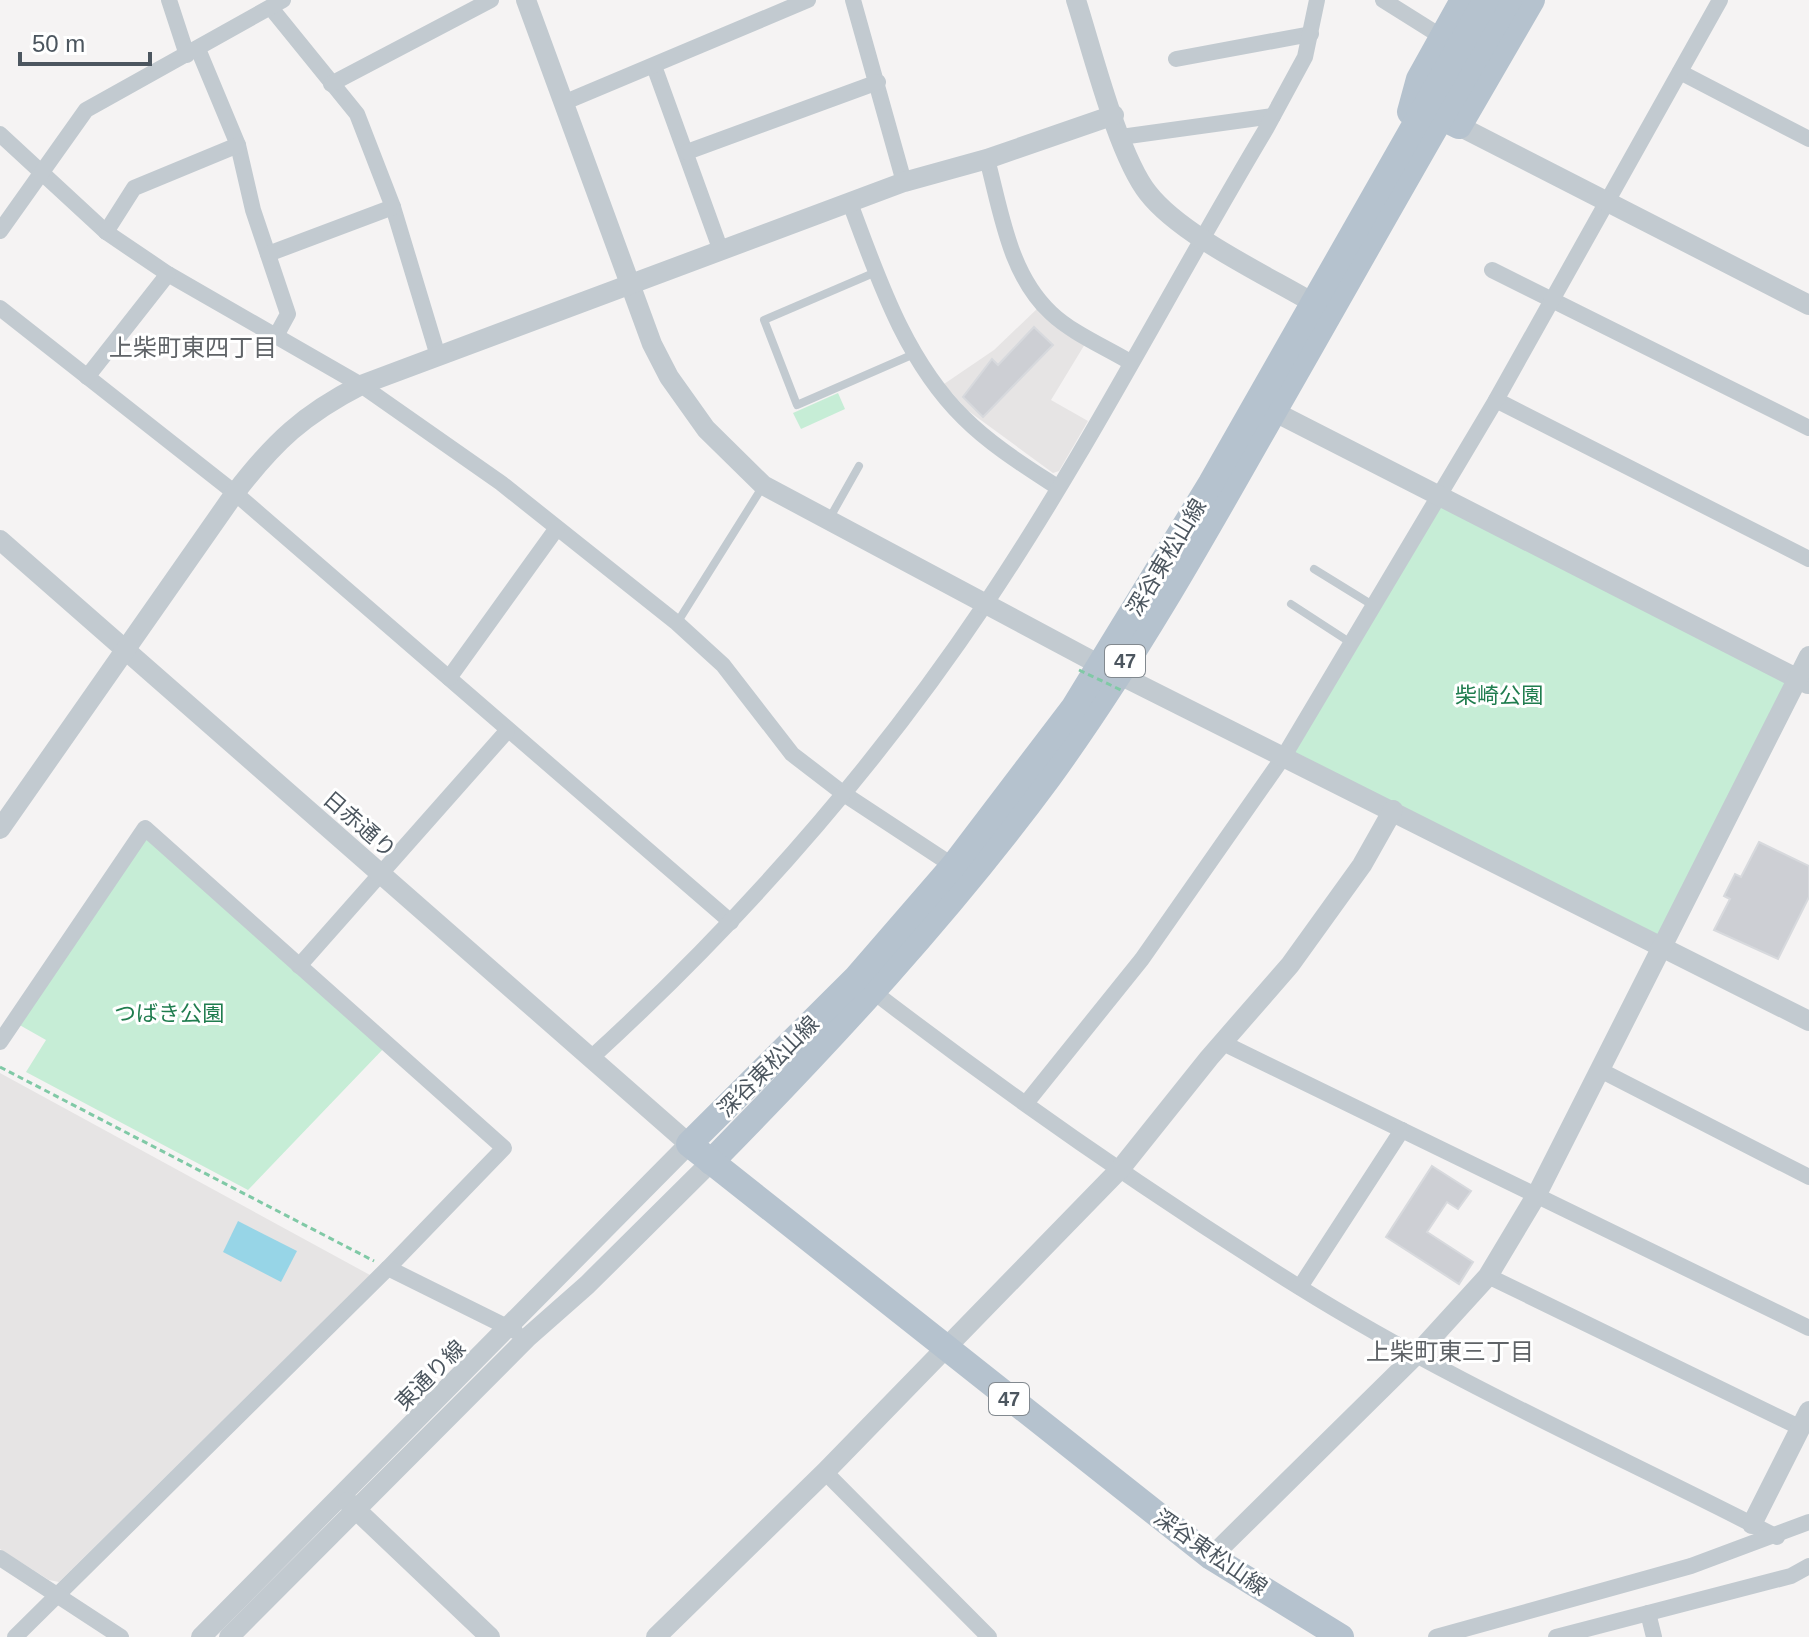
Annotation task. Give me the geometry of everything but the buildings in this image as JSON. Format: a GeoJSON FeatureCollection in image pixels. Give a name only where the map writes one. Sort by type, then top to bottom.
{"type":"FeatureCollection","features":[{"type":"Feature","properties":{"kind":"main road"},"geometry":{"type":"LineString","coordinates":[[1400,147],[1419,79],[1463,0]]}},
{"type":"Feature","properties":{"kind":"main road","name":"深谷東松山線"},"geometry":{"type":"LineString","coordinates":[[1322,308],[1400,147],[1447,107],[1486,0]]}},
{"type":"Feature","properties":{"kind":"main road","name":"深谷東松山線"},"geometry":{"type":"LineString","coordinates":[[711,1162],[803,1068],[864,984],[961,872],[1020,783],[1105,675],[1211,483],[1265,407],[1509,0]]}},
{"type":"Feature","properties":{"kind":"main road"},"geometry":{"type":"LineString","coordinates":[[1447,107],[1532,0]]}},
{"type":"Feature","properties":{"kind":"main road","name":"深谷東松山線"},"geometry":{"type":"LineString","coordinates":[[864,984],[689,1144],[1211,1557],[1341,1637]]}},
{"type":"Feature","properties":{"kind":"street"},"geometry":{"type":"LineString","coordinates":[[169,0],[238,145],[288,314],[276,336]]}},
{"type":"Feature","properties":{"kind":"street"},"geometry":{"type":"LineString","coordinates":[[331,84],[491,0]]}},
{"type":"Feature","properties":{"kind":"street"},"geometry":{"type":"LineString","coordinates":[[526,0],[652,344],[669,377],[706,429],[763,485],[986,603],[1105,675],[1284,756],[1809,1021]]}},
{"type":"Feature","properties":{"kind":"street"},"geometry":{"type":"LineString","coordinates":[[563,103],[808,0]]}},
{"type":"Feature","properties":{"kind":"street"},"geometry":{"type":"LineString","coordinates":[[853,0],[904,182]]}},
{"type":"Feature","properties":{"kind":"street"},"geometry":{"type":"LineString","coordinates":[[1076,0],[1121,137],[1146,192],[1163,210],[1202,237],[1322,308]]}},
{"type":"Feature","properties":{"kind":"street"},"geometry":{"type":"LineString","coordinates":[[591,1058],[731,922],[844,794],[986,603],[1273,116],[1305,57],[1317,0]]}},
{"type":"Feature","properties":{"kind":"street"},"geometry":{"type":"LineString","coordinates":[[1383,0],[1442,37]]}},
{"type":"Feature","properties":{"kind":"street"},"geometry":{"type":"LineString","coordinates":[[1027,1102],[1142,959],[1284,756],[1496,400],[1604,202],[1720,0]]}},
{"type":"Feature","properties":{"kind":"street"},"geometry":{"type":"LineString","coordinates":[[0,231],[86,110],[277,4],[331,84],[357,114],[393,207],[438,356]]}},
{"type":"Feature","properties":{"kind":"street"},"geometry":{"type":"LineString","coordinates":[[1176,59],[1311,34]]}},
{"type":"Feature","properties":{"kind":"street"},"geometry":{"type":"LineString","coordinates":[[654,66],[721,251]]}},
{"type":"Feature","properties":{"kind":"street"},"geometry":{"type":"LineString","coordinates":[[1680,72],[1809,139]]}},
{"type":"Feature","properties":{"kind":"street"},"geometry":{"type":"LineString","coordinates":[[687,152],[878,82]]}},
{"type":"Feature","properties":{"kind":"street"},"geometry":{"type":"LineString","coordinates":[[1447,107],[1604,202],[1809,305]]}},
{"type":"Feature","properties":{"kind":"street"},"geometry":{"type":"LineString","coordinates":[[0,829],[235,493],[285,434],[307,416],[361,385],[904,182],[987,159],[1114,115]]}},
{"type":"Feature","properties":{"kind":"street"},"geometry":{"type":"LineString","coordinates":[[1121,137],[1273,116]]}},
{"type":"Feature","properties":{"kind":"street"},"geometry":{"type":"LineString","coordinates":[[0,134],[106,232],[168,274],[361,385],[501,483],[677,623],[723,665],[792,754],[844,794],[961,872]]}},
{"type":"Feature","properties":{"kind":"street"},"geometry":{"type":"LineString","coordinates":[[106,232],[134,188],[238,145]]}},
{"type":"Feature","properties":{"kind":"street"},"geometry":{"type":"LineString","coordinates":[[987,159],[1013,255],[1031,291],[1052,314],[1130,362]]}},
{"type":"Feature","properties":{"kind":"street"},"geometry":{"type":"LineString","coordinates":[[850,203],[876,272],[914,354],[963,417],[1006,454],[1057,487]]}},
{"type":"Feature","properties":{"kind":"street"},"geometry":{"type":"LineString","coordinates":[[268,254],[393,207]]}},
{"type":"Feature","properties":{"kind":"street"},"geometry":{"type":"LineString","coordinates":[[1492,270],[1809,428]]}},
{"type":"Feature","properties":{"kind":"street"},"geometry":{"type":"LineString","coordinates":[[87,377],[168,274]]}},
{"type":"Feature","properties":{"kind":"street"},"geometry":{"type":"LineString","coordinates":[[0,308],[235,493],[731,922]]}},
{"type":"Feature","properties":{"kind":"street"},"geometry":{"type":"LineString","coordinates":[[1496,400],[1809,559]]}},
{"type":"Feature","properties":{"kind":"street"},"geometry":{"type":"LineString","coordinates":[[1265,407],[1803,682]]}},
{"type":"Feature","properties":{"kind":"street"},"geometry":{"type":"LineString","coordinates":[[449,678],[557,528]]}},
{"type":"Feature","properties":{"kind":"street","name":"日赤通り"},"geometry":{"type":"LineString","coordinates":[[0,540],[689,1144]]}},
{"type":"Feature","properties":{"kind":"street"},"geometry":{"type":"LineString","coordinates":[[1211,1557],[1417,1354],[1488,1276],[1537,1194],[1663,945],[1803,682],[1809,656]]}},
{"type":"Feature","properties":{"kind":"street"},"geometry":{"type":"LineString","coordinates":[[299,966],[507,731]]}},
{"type":"Feature","properties":{"kind":"street"},"geometry":{"type":"LineString","coordinates":[[656,1637],[825,1472],[1121,1168],[1332,910],[1393,810]]}},
{"type":"Feature","properties":{"kind":"street"},"geometry":{"type":"LineString","coordinates":[[0,1042],[145,828],[504,1148],[388,1268],[15,1637]]}},
{"type":"Feature","properties":{"kind":"street"},"geometry":{"type":"LineString","coordinates":[[864,984],[1121,1168],[1300,1287],[1417,1354],[1777,1537]]}},
{"type":"Feature","properties":{"kind":"street"},"geometry":{"type":"LineString","coordinates":[[1223,1043],[1809,1328]]}},
{"type":"Feature","properties":{"kind":"street"},"geometry":{"type":"LineString","coordinates":[[1600,1070],[1809,1177]]}},
{"type":"Feature","properties":{"kind":"street"},"geometry":{"type":"LineString","coordinates":[[1300,1287],[1402,1130]]}},
{"type":"Feature","properties":{"kind":"street","name":"東通り線"},"geometry":{"type":"LineString","coordinates":[[201,1637],[349,1503],[519,1333],[689,1144]]}},
{"type":"Feature","properties":{"kind":"street","name":"東通り線"},"geometry":{"type":"LineString","coordinates":[[519,1333],[587,1285],[711,1162]]}},
{"type":"Feature","properties":{"kind":"street"},"geometry":{"type":"LineString","coordinates":[[388,1268],[519,1333]]}},
{"type":"Feature","properties":{"kind":"street"},"geometry":{"type":"LineString","coordinates":[[1488,1276],[1805,1419],[1752,1524]]}},
{"type":"Feature","properties":{"kind":"street"},"geometry":{"type":"LineString","coordinates":[[825,1472],[989,1637]]}},
{"type":"Feature","properties":{"kind":"street"},"geometry":{"type":"LineString","coordinates":[[349,1503],[490,1637]]}},
{"type":"Feature","properties":{"kind":"street","name":"東通り線"},"geometry":{"type":"LineString","coordinates":[[229,1637],[349,1503]]}},
{"type":"Feature","properties":{"kind":"street"},"geometry":{"type":"LineString","coordinates":[[1436,1637],[1691,1566],[1777,1537],[1809,1522]]}},
{"type":"Feature","properties":{"kind":"street"},"geometry":{"type":"LineString","coordinates":[[0,1558],[121,1637]]}},
{"type":"Feature","properties":{"kind":"street"},"geometry":{"type":"LineString","coordinates":[[1556,1637],[1791,1576],[1809,1566]]}},
{"type":"Feature","properties":{"kind":"street"},"geometry":{"type":"LineString","coordinates":[[1648,1613],[1654,1637]]}},
{"type":"Feature","properties":{"kind":"lane"},"geometry":{"type":"LineString","coordinates":[[876,272],[764,320],[797,405],[914,354]]}},
{"type":"Feature","properties":{"kind":"lane"},"geometry":{"type":"LineString","coordinates":[[828,522],[859,466]]}},
{"type":"Feature","properties":{"kind":"lane"},"geometry":{"type":"LineString","coordinates":[[677,623],[763,485]]}},
{"type":"Feature","properties":{"kind":"lane"},"geometry":{"type":"LineString","coordinates":[[1314,569],[1374,606]]}},
{"type":"Feature","properties":{"kind":"lane"},"geometry":{"type":"LineString","coordinates":[[1291,604],[1352,643]]}},
{"type":"Feature","properties":{"kind":"path"},"geometry":{"type":"LineString","coordinates":[[0,1067],[388,1268]]}},
{"type":"Feature","properties":{"kind":"shaded area"},"geometry":{"type":"Polygon","coordinates":[[[1039,307],[1085,344],[1051,400],[1088,421],[1059,471],[1053,473],[967,410],[944,384],[994,350],[1039,307]]]}},
{"type":"Feature","properties":{"kind":"shaded area"},"geometry":{"type":"Polygon","coordinates":[[[0,1073],[370,1275],[59,1582],[49,1580],[0,1549],[0,1073]]]}},
{"type":"Feature","properties":{"kind":"green space"},"geometry":{"type":"Polygon","coordinates":[[[838,393],[845,409],[801,429],[793,413],[838,393]]]}},
{"type":"Feature","properties":{"kind":"green space","name":"柴崎公園"},"geometry":{"type":"Polygon","coordinates":[[[1439,498],[1797,679],[1663,945],[1284,756],[1439,498]]]}},
{"type":"Feature","properties":{"kind":"green space","name":"つばき公園"},"geometry":{"type":"Polygon","coordinates":[[[145,834],[386,1046],[248,1190],[26,1072],[46,1040],[16,1023],[145,834]]]}},
{"type":"Feature","properties":{"kind":"water"},"geometry":{"type":"Polygon","coordinates":[[[238,1221],[297,1251],[281,1282],[223,1252],[238,1221]]]}},
{"type":"Feature","properties":{"kind":"district","name":"上柴町東四丁目"},"geometry":{"type":"Point","coordinates":[193,348]}},
{"type":"Feature","properties":{"kind":"district","name":"上柴町東三丁目"},"geometry":{"type":"Point","coordinates":[1450,1352]}}]}
